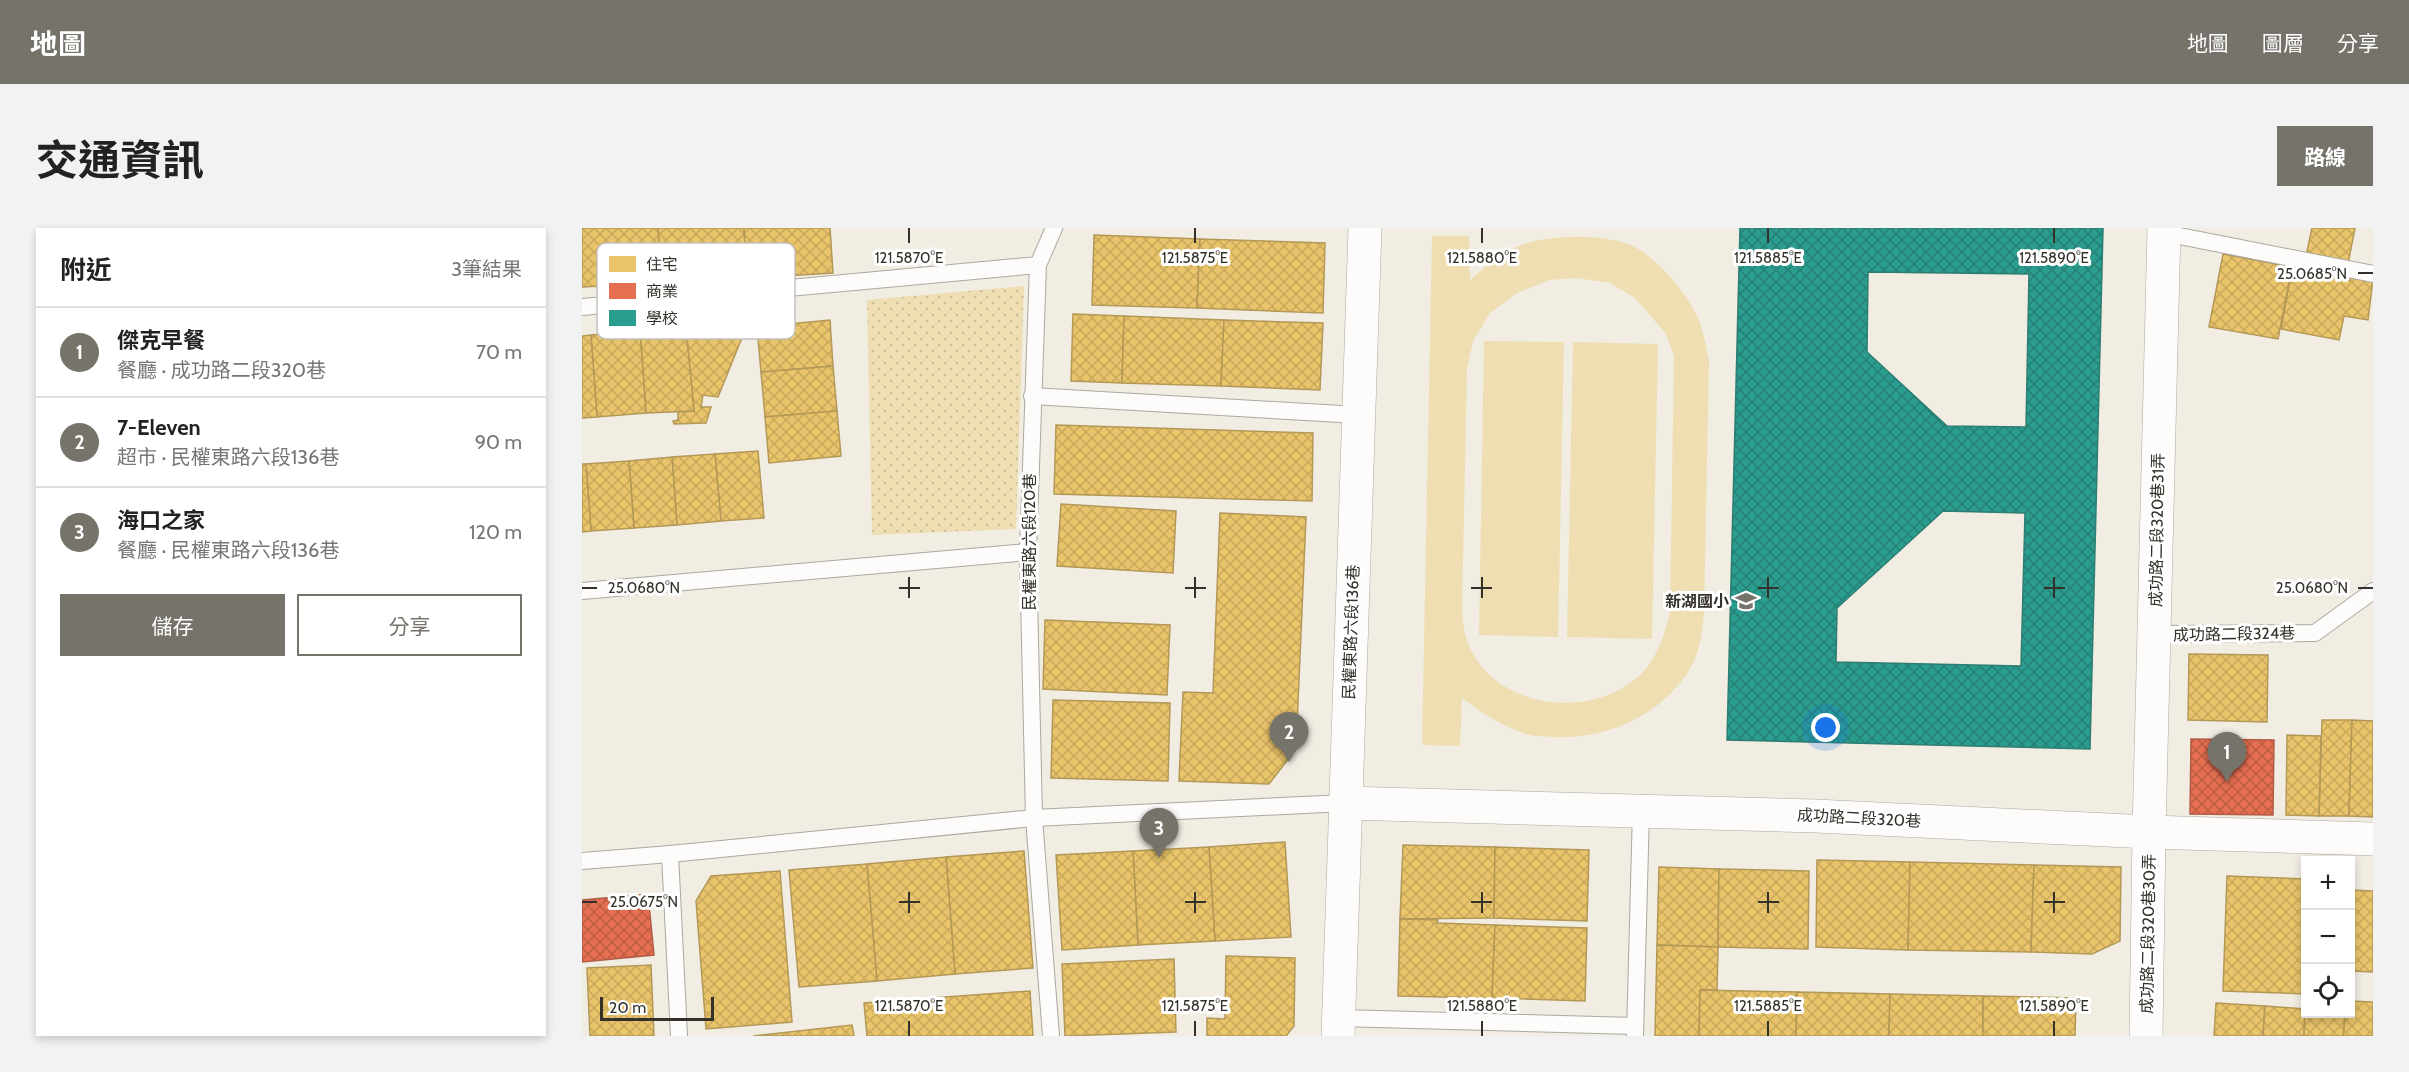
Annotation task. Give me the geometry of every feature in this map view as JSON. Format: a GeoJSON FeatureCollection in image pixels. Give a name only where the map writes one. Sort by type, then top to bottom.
{"type":"FeatureCollection","features":[{"type":"Feature","properties":{"kind":"street","name":"民權東路六段136巷"},"geometry":{"type":"LineString","coordinates":[[1338,1027],[1365,228]]}},
{"type":"Feature","properties":{"kind":"street","name":"成功路二段320巷31弄"},"geometry":{"type":"LineString","coordinates":[[2149,832],[2164,230]]}},
{"type":"Feature","properties":{"kind":"street","name":"成功路二段320巷"},"geometry":{"type":"LineString","coordinates":[[1345,803],[1641,810],[2149,832],[2373,839]]}},
{"type":"Feature","properties":{"kind":"street","name":"成功路二段320巷30弄"},"geometry":{"type":"LineString","coordinates":[[2146,1036],[2149,832]]}},
{"type":"Feature","properties":{"kind":"lane","name":"民權東路六段120巷"},"geometry":{"type":"LineString","coordinates":[[1051,1036],[1034,818],[1028,552],[1038,265],[1054,228]]}},
{"type":"Feature","properties":{"kind":"lane"},"geometry":{"type":"LineString","coordinates":[[2164,230],[2373,274]]}},
{"type":"Feature","properties":{"kind":"lane"},"geometry":{"type":"LineString","coordinates":[[795,287],[1038,265]]}},
{"type":"Feature","properties":{"kind":"lane"},"geometry":{"type":"LineString","coordinates":[[582,307],[597,306]]}},
{"type":"Feature","properties":{"kind":"lane"},"geometry":{"type":"LineString","coordinates":[[1032,396],[1358,415]]}},
{"type":"Feature","properties":{"kind":"lane"},"geometry":{"type":"LineString","coordinates":[[582,591],[1028,552]]}},
{"type":"Feature","properties":{"kind":"lane","name":"成功路二段324巷"},"geometry":{"type":"LineString","coordinates":[[2154,634],[2315,633],[2373,591]]}},
{"type":"Feature","properties":{"kind":"lane"},"geometry":{"type":"LineString","coordinates":[[582,861],[1034,818],[1345,803]]}},
{"type":"Feature","properties":{"kind":"lane"},"geometry":{"type":"LineString","coordinates":[[1338,1027],[1635,1031],[1641,810]]}},
{"type":"Feature","properties":{"kind":"lane"},"geometry":{"type":"LineString","coordinates":[[670,854],[679,1036]]}},
{"type":"Feature","properties":{"kind":"shaded area"},"geometry":{"type":"Polygon","coordinates":[[[1432,236],[1469,236],[1470,280],[1505,252],[1532,242],[1563,237],[1581,237],[1614,240],[1628,244],[1658,264],[1689,301],[1701,325],[1709,361],[1704,612],[1696,656],[1678,686],[1664,700],[1648,712],[1612,729],[1572,737],[1533,736],[1502,724],[1462,698],[1460,746],[1422,745],[1432,236]],[[1577,278],[1549,280],[1517,293],[1490,313],[1473,341],[1467,369],[1462,611],[1464,631],[1476,659],[1493,678],[1515,692],[1539,700],[1565,703],[1591,700],[1616,691],[1638,677],[1650,663],[1659,647],[1670,612],[1674,356],[1666,334],[1635,298],[1610,283],[1577,278]]]}},
{"type":"Feature","properties":{"kind":"shaded area"},"geometry":{"type":"Polygon","coordinates":[[[1024,286],[1016,529],[872,535],[867,300],[1024,286]]]}},
{"type":"Feature","properties":{"kind":"shaded area"},"geometry":{"type":"Polygon","coordinates":[[[1484,341],[1564,342],[1558,637],[1479,635],[1484,341]]]}},
{"type":"Feature","properties":{"kind":"shaded area"},"geometry":{"type":"Polygon","coordinates":[[[1573,342],[1658,344],[1652,639],[1567,637],[1573,342]]]}},
{"type":"Feature","properties":{"kind":"building: 住宅"},"geometry":{"type":"Polygon","coordinates":[[[582,228],[658,228],[659,243],[597,243],[597,286],[582,287],[582,228]]]}},
{"type":"Feature","properties":{"kind":"building: 住宅"},"geometry":{"type":"Polygon","coordinates":[[[658,228],[744,228],[745,243],[659,243],[658,228]]]}},
{"type":"Feature","properties":{"kind":"building: 住宅"},"geometry":{"type":"Polygon","coordinates":[[[744,228],[830,228],[833,273],[795,275],[795,243],[745,243],[744,228]]]}},
{"type":"Feature","properties":{"kind":"building: 住宅"},"geometry":{"type":"Polygon","coordinates":[[[2312,228],[2355,228],[2348,264],[2306,256],[2312,228]]]}},
{"type":"Feature","properties":{"kind":"building: 住宅"},"geometry":{"type":"Polygon","coordinates":[[[1094,235],[1200,239],[1197,308],[1092,305],[1094,235]]]}},
{"type":"Feature","properties":{"kind":"building: 住宅"},"geometry":{"type":"Polygon","coordinates":[[[1200,239],[1325,243],[1323,313],[1197,308],[1200,239]]]}},
{"type":"Feature","properties":{"kind":"building: 住宅"},"geometry":{"type":"Polygon","coordinates":[[[2223,254],[2292,267],[2278,339],[2209,327],[2223,254]]]}},
{"type":"Feature","properties":{"kind":"building: 住宅"},"geometry":{"type":"Polygon","coordinates":[[[2292,268],[2350,281],[2351,275],[2373,279],[2368,320],[2344,316],[2339,340],[2281,329],[2292,268]]]}},
{"type":"Feature","properties":{"kind":"building: 住宅"},"geometry":{"type":"Polygon","coordinates":[[[1073,314],[1124,316],[1122,383],[1071,381],[1073,314]]]}},
{"type":"Feature","properties":{"kind":"building: 住宅"},"geometry":{"type":"Polygon","coordinates":[[[1124,316],[1224,320],[1221,386],[1122,383],[1124,316]]]}},
{"type":"Feature","properties":{"kind":"building: 住宅"},"geometry":{"type":"Polygon","coordinates":[[[830,320],[833,366],[761,372],[758,339],[795,339],[795,323],[830,320]]]}},
{"type":"Feature","properties":{"kind":"building: 住宅"},"geometry":{"type":"Polygon","coordinates":[[[1224,320],[1323,323],[1320,390],[1221,386],[1224,320]]]}},
{"type":"Feature","properties":{"kind":"building: 住宅"},"geometry":{"type":"Polygon","coordinates":[[[591,335],[597,335],[597,339],[641,339],[646,413],[597,417],[591,335]]]}},
{"type":"Feature","properties":{"kind":"building: 住宅"},"geometry":{"type":"Polygon","coordinates":[[[591,335],[597,417],[582,418],[582,336],[591,335]]]}},
{"type":"Feature","properties":{"kind":"building: 住宅"},"geometry":{"type":"Polygon","coordinates":[[[641,339],[687,339],[694,411],[646,413],[641,339]]]}},
{"type":"Feature","properties":{"kind":"building: 住宅"},"geometry":{"type":"Polygon","coordinates":[[[687,339],[742,339],[718,397],[703,395],[701,407],[711,407],[706,423],[674,424],[673,421],[678,420],[678,412],[694,411],[687,339]]]}},
{"type":"Feature","properties":{"kind":"building: 住宅"},"geometry":{"type":"Polygon","coordinates":[[[833,366],[837,411],[765,417],[761,372],[833,366]]]}},
{"type":"Feature","properties":{"kind":"building: 住宅"},"geometry":{"type":"Polygon","coordinates":[[[837,411],[841,456],[769,463],[765,417],[837,411]]]}},
{"type":"Feature","properties":{"kind":"building: 住宅"},"geometry":{"type":"Polygon","coordinates":[[[1056,425],[1313,433],[1312,501],[1054,494],[1056,425]]]}},
{"type":"Feature","properties":{"kind":"building: 住宅"},"geometry":{"type":"Polygon","coordinates":[[[758,451],[764,518],[721,521],[715,454],[758,451]]]}},
{"type":"Feature","properties":{"kind":"building: 住宅"},"geometry":{"type":"Polygon","coordinates":[[[715,454],[721,521],[677,525],[672,457],[715,454]]]}},
{"type":"Feature","properties":{"kind":"building: 住宅"},"geometry":{"type":"Polygon","coordinates":[[[672,457],[677,525],[634,528],[629,461],[672,457]]]}},
{"type":"Feature","properties":{"kind":"building: 住宅"},"geometry":{"type":"Polygon","coordinates":[[[629,461],[634,528],[591,531],[586,464],[629,461]]]}},
{"type":"Feature","properties":{"kind":"building: 住宅"},"geometry":{"type":"Polygon","coordinates":[[[582,464],[586,464],[591,531],[582,532],[582,464]]]}},
{"type":"Feature","properties":{"kind":"building: 住宅"},"geometry":{"type":"Polygon","coordinates":[[[1061,504],[1176,511],[1173,573],[1057,566],[1061,504]]]}},
{"type":"Feature","properties":{"kind":"building: 住宅"},"geometry":{"type":"Polygon","coordinates":[[[1220,513],[1306,517],[1296,749],[1269,784],[1179,781],[1183,692],[1213,693],[1220,513]]]}},
{"type":"Feature","properties":{"kind":"building: 住宅"},"geometry":{"type":"Polygon","coordinates":[[[1045,620],[1170,625],[1167,695],[1043,689],[1045,620]]]}},
{"type":"Feature","properties":{"kind":"building: 住宅"},"geometry":{"type":"Polygon","coordinates":[[[2189,654],[2268,655],[2267,722],[2188,720],[2189,654]]]}},
{"type":"Feature","properties":{"kind":"building: 住宅"},"geometry":{"type":"Polygon","coordinates":[[[1053,700],[1170,703],[1168,781],[1051,778],[1053,700]]]}},
{"type":"Feature","properties":{"kind":"building: 住宅"},"geometry":{"type":"Polygon","coordinates":[[[2322,720],[2352,720],[2349,816],[2319,816],[2322,720]]]}},
{"type":"Feature","properties":{"kind":"building: 住宅"},"geometry":{"type":"Polygon","coordinates":[[[2352,720],[2373,721],[2373,817],[2349,816],[2352,720]]]}},
{"type":"Feature","properties":{"kind":"building: 住宅"},"geometry":{"type":"Polygon","coordinates":[[[2287,735],[2321,736],[2319,816],[2286,815],[2287,735]]]}},
{"type":"Feature","properties":{"kind":"building: 住宅"},"geometry":{"type":"Polygon","coordinates":[[[1285,842],[1291,937],[1215,941],[1209,847],[1285,842]]]}},
{"type":"Feature","properties":{"kind":"building: 住宅"},"geometry":{"type":"Polygon","coordinates":[[[1403,845],[1495,847],[1494,918],[1400,919],[1403,845]]]}},
{"type":"Feature","properties":{"kind":"building: 住宅"},"geometry":{"type":"Polygon","coordinates":[[[1209,847],[1215,941],[1138,945],[1133,851],[1209,847]]]}},
{"type":"Feature","properties":{"kind":"building: 住宅"},"geometry":{"type":"Polygon","coordinates":[[[1495,847],[1589,850],[1587,921],[1494,918],[1495,847]]]}},
{"type":"Feature","properties":{"kind":"building: 住宅"},"geometry":{"type":"Polygon","coordinates":[[[1024,851],[1033,968],[955,974],[946,857],[1024,851]]]}},
{"type":"Feature","properties":{"kind":"building: 住宅"},"geometry":{"type":"Polygon","coordinates":[[[1133,851],[1138,945],[1062,950],[1056,855],[1133,851]]]}},
{"type":"Feature","properties":{"kind":"building: 住宅"},"geometry":{"type":"Polygon","coordinates":[[[946,857],[955,974],[877,981],[867,864],[946,857]]]}},
{"type":"Feature","properties":{"kind":"building: 住宅"},"geometry":{"type":"Polygon","coordinates":[[[1817,860],[1910,862],[1908,950],[1816,947],[1817,860]]]}},
{"type":"Feature","properties":{"kind":"building: 住宅"},"geometry":{"type":"Polygon","coordinates":[[[1910,862],[2034,865],[2031,952],[1908,950],[1910,862]]]}},
{"type":"Feature","properties":{"kind":"building: 住宅"},"geometry":{"type":"Polygon","coordinates":[[[867,864],[877,981],[799,987],[789,870],[867,864]]]}},
{"type":"Feature","properties":{"kind":"building: 住宅"},"geometry":{"type":"Polygon","coordinates":[[[2034,865],[2121,867],[2120,941],[2092,954],[2031,952],[2034,865]]]}},
{"type":"Feature","properties":{"kind":"building: 住宅"},"geometry":{"type":"Polygon","coordinates":[[[1659,867],[1719,869],[1718,947],[1657,945],[1659,867]]]}},
{"type":"Feature","properties":{"kind":"building: 住宅"},"geometry":{"type":"Polygon","coordinates":[[[1719,869],[1809,871],[1808,949],[1718,947],[1719,869]]]}},
{"type":"Feature","properties":{"kind":"building: 住宅"},"geometry":{"type":"Polygon","coordinates":[[[780,871],[792,1022],[706,1029],[696,901],[711,876],[780,871]]]}},
{"type":"Feature","properties":{"kind":"building: 住宅"},"geometry":{"type":"Polygon","coordinates":[[[2227,876],[2301,879],[2301,994],[2223,991],[2227,876]]]}},
{"type":"Feature","properties":{"kind":"building: 住宅"},"geometry":{"type":"Polygon","coordinates":[[[2355,890],[2373,891],[2373,972],[2355,971],[2355,890]]]}},
{"type":"Feature","properties":{"kind":"building: 住宅"},"geometry":{"type":"Polygon","coordinates":[[[1400,919],[1495,925],[1492,998],[1398,996],[1400,919]]]}},
{"type":"Feature","properties":{"kind":"building: 住宅"},"geometry":{"type":"Polygon","coordinates":[[[1495,925],[1587,928],[1585,1001],[1492,998],[1495,925]]]}},
{"type":"Feature","properties":{"kind":"building: 住宅"},"geometry":{"type":"Polygon","coordinates":[[[1657,945],[1718,947],[1717,990],[1700,990],[1699,1036],[1655,1036],[1657,945]]]}},
{"type":"Feature","properties":{"kind":"building: 住宅"},"geometry":{"type":"Polygon","coordinates":[[[1226,956],[1295,958],[1294,1026],[1286,1036],[1207,1036],[1207,1018],[1225,1019],[1226,956]]]}},
{"type":"Feature","properties":{"kind":"building: 住宅"},"geometry":{"type":"Polygon","coordinates":[[[1174,959],[1176,1032],[1065,1036],[1062,964],[1174,959]]]}},
{"type":"Feature","properties":{"kind":"building: 住宅"},"geometry":{"type":"Polygon","coordinates":[[[651,965],[654,1036],[590,1036],[587,968],[651,965]]]}},
{"type":"Feature","properties":{"kind":"building: 住宅"},"geometry":{"type":"Polygon","coordinates":[[[1700,990],[1797,992],[1796,1036],[1699,1036],[1700,990]]]}},
{"type":"Feature","properties":{"kind":"building: 住宅"},"geometry":{"type":"Polygon","coordinates":[[[1030,991],[1033,1036],[867,1036],[864,1003],[1030,991]]]}},
{"type":"Feature","properties":{"kind":"building: 住宅"},"geometry":{"type":"Polygon","coordinates":[[[1797,992],[1890,994],[1889,1036],[1796,1036],[1797,992]]]}},
{"type":"Feature","properties":{"kind":"building: 住宅"},"geometry":{"type":"Polygon","coordinates":[[[1890,994],[1983,996],[1983,1036],[1889,1036],[1890,994]]]}},
{"type":"Feature","properties":{"kind":"building: 住宅"},"geometry":{"type":"Polygon","coordinates":[[[1983,996],[2076,998],[2075,1036],[1983,1036],[1983,996]]]}},
{"type":"Feature","properties":{"kind":"building: 住宅"},"geometry":{"type":"Polygon","coordinates":[[[2355,1001],[2373,1002],[2373,1036],[2343,1036],[2345,1018],[2355,1018],[2355,1001]]]}},
{"type":"Feature","properties":{"kind":"building: 住宅"},"geometry":{"type":"Polygon","coordinates":[[[2216,1003],[2265,1006],[2263,1036],[2214,1036],[2216,1003]]]}},
{"type":"Feature","properties":{"kind":"building: 住宅"},"geometry":{"type":"Polygon","coordinates":[[[2265,1006],[2301,1009],[2301,1018],[2305,1018],[2304,1036],[2263,1036],[2265,1006]]]}},
{"type":"Feature","properties":{"kind":"building: 住宅"},"geometry":{"type":"Polygon","coordinates":[[[2305,1018],[2345,1018],[2343,1036],[2304,1036],[2305,1018]]]}},
{"type":"Feature","properties":{"kind":"building: 住宅"},"geometry":{"type":"Polygon","coordinates":[[[852,1025],[854,1036],[753,1036],[852,1025]]]}},
{"type":"Feature","properties":{"kind":"building: 商業"},"geometry":{"type":"Polygon","coordinates":[[[2191,739],[2274,740],[2273,815],[2190,814],[2191,739]]]}},
{"type":"Feature","properties":{"kind":"building: 商業"},"geometry":{"type":"Polygon","coordinates":[[[648,894],[654,955],[582,962],[582,900],[648,894]]]}},
{"type":"Feature","properties":{"kind":"building: 學校"},"geometry":{"type":"Polygon","coordinates":[[[1740,228],[2103,228],[2090,749],[1727,740],[1740,228]],[[1868,272],[1867,352],[1947,426],[2026,427],[2029,274],[1868,272]],[[1943,511],[1837,608],[1836,662],[2021,666],[2025,513],[1943,511]]]}},
{"type":"Feature","properties":{"kind":"place","name":"新湖國小"},"geometry":{"type":"Point","coordinates":[1746,601]}},
{"type":"Feature","properties":{"kind":"place","name":"7-Eleven"},"geometry":{"type":"Point","coordinates":[1289,762]}},
{"type":"Feature","properties":{"kind":"place","name":"傑克早餐"},"geometry":{"type":"Point","coordinates":[2227,782]}},
{"type":"Feature","properties":{"kind":"place","name":"海口之家"},"geometry":{"type":"Point","coordinates":[1159,858]}}]}
